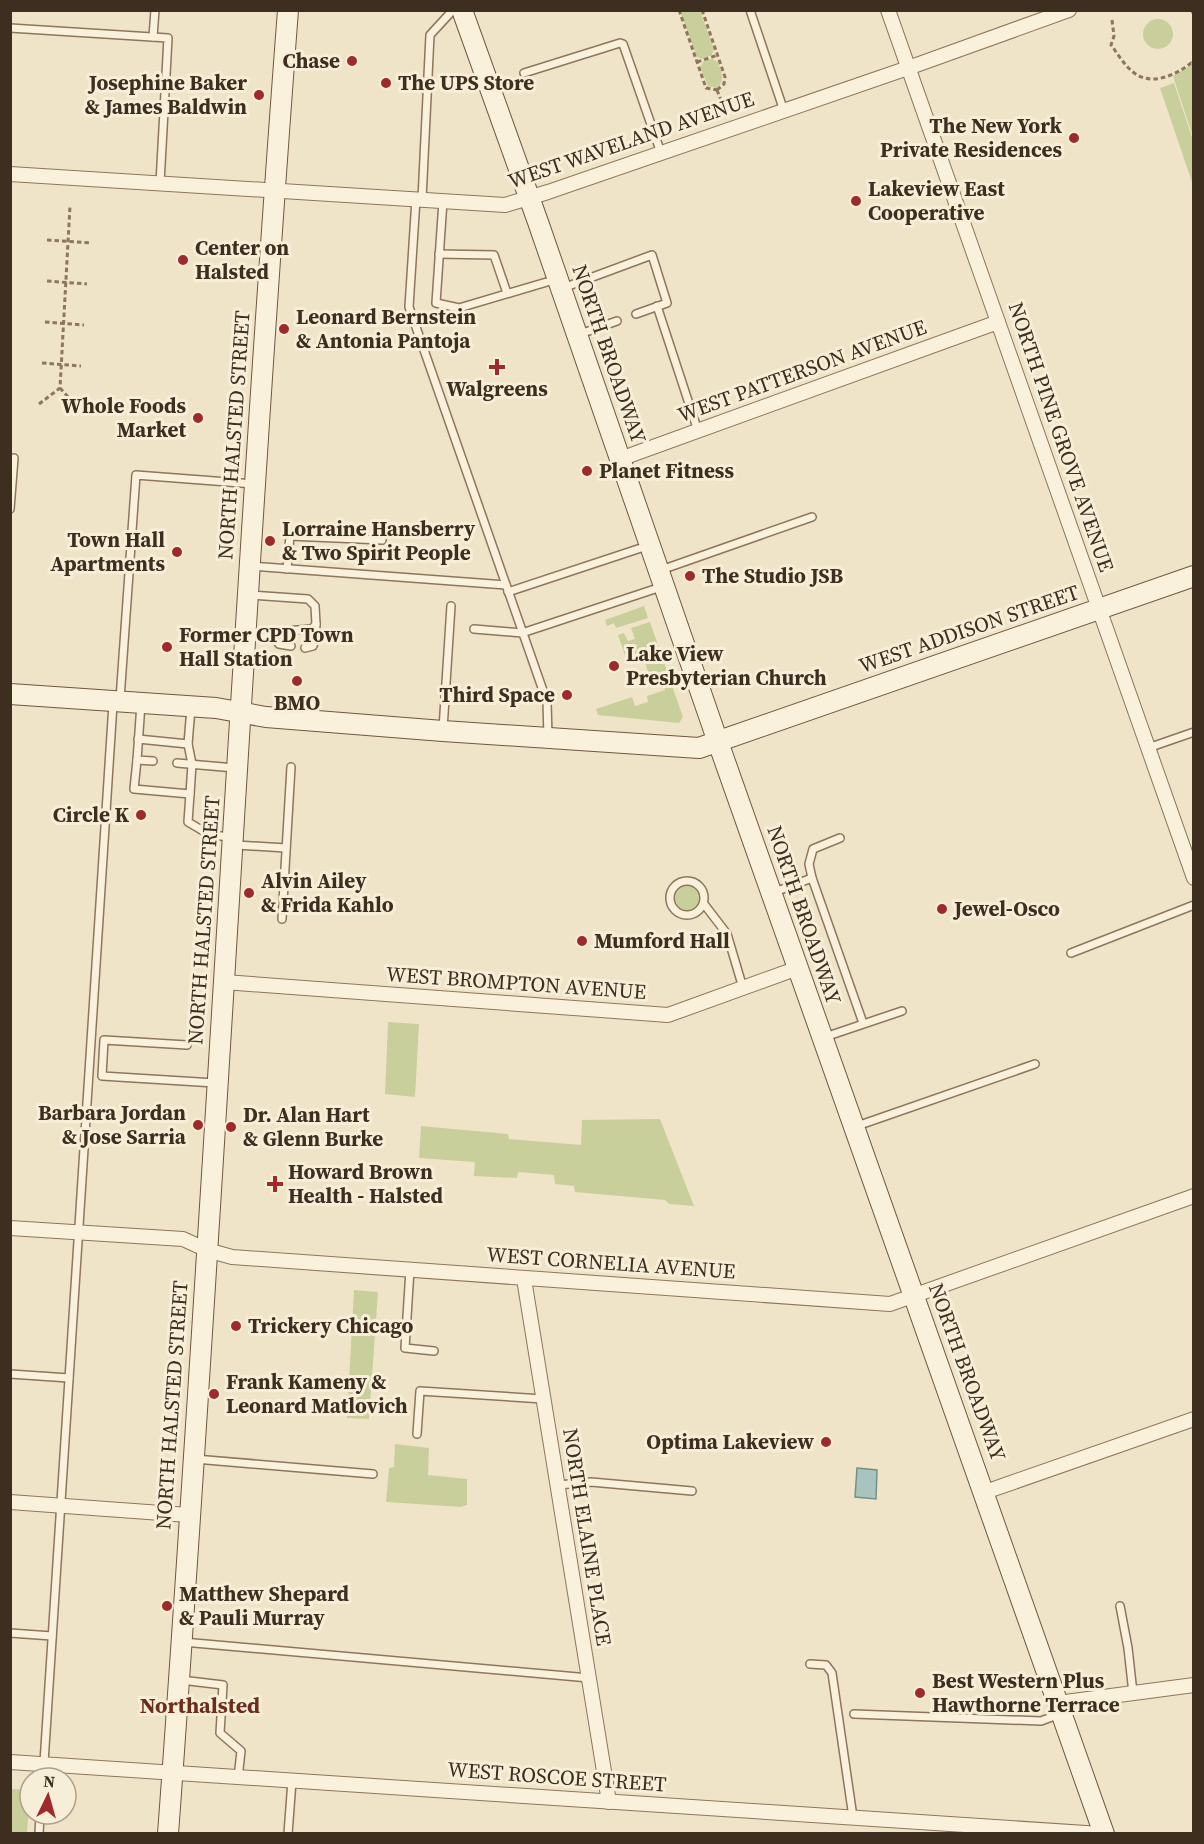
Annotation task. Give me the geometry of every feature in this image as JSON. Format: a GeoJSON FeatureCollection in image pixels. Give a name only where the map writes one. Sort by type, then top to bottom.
{"type":"FeatureCollection","features":[{"type":"Feature","properties":{"kind":"main road","name":"NORTH HALSTED STREET"},"geometry":{"type":"LineString","coordinates":[[168,1833],[218,1083],[254,483],[288,10]]}},
{"type":"Feature","properties":{"kind":"main road","name":"NORTH BROADWAY"},"geometry":{"type":"LineString","coordinates":[[462,10],[1103,1833]]}},
{"type":"Feature","properties":{"kind":"main road","name":"WEST ADDISON STREET"},"geometry":{"type":"LineString","coordinates":[[10,694],[191,706],[266,717],[442,731],[699,748],[1194,576]]}},
{"type":"Feature","properties":{"kind":"street","name":"NORTH PINE GROVE AVENUE"},"geometry":{"type":"LineString","coordinates":[[888,10],[1194,878]]}},
{"type":"Feature","properties":{"kind":"street","name":"WEST WAVELAND AVENUE"},"geometry":{"type":"LineString","coordinates":[[10,174],[505,205],[530,199],[1069,10]]}},
{"type":"Feature","properties":{"kind":"street","name":"WEST PATTERSON AVENUE"},"geometry":{"type":"LineString","coordinates":[[620,459],[998,322]]}},
{"type":"Feature","properties":{"kind":"street","name":"WEST BROMPTON AVENUE"},"geometry":{"type":"LineString","coordinates":[[224,982],[668,1015],[798,968]]}},
{"type":"Feature","properties":{"kind":"street","name":"WEST CORNELIA AVENUE"},"geometry":{"type":"LineString","coordinates":[[10,1228],[183,1239],[207,1250],[232,1257],[890,1304],[1194,1196]]}},
{"type":"Feature","properties":{"kind":"street","name":"NORTH ELAINE PLACE"},"geometry":{"type":"LineString","coordinates":[[524,1278],[609,1802]]}},
{"type":"Feature","properties":{"kind":"street"},"geometry":{"type":"LineString","coordinates":[[984,1492],[1194,1419]]}},
{"type":"Feature","properties":{"kind":"street"},"geometry":{"type":"LineString","coordinates":[[10,1502],[189,1515]]}},
{"type":"Feature","properties":{"kind":"street"},"geometry":{"type":"LineString","coordinates":[[1060,1708],[1133,1693],[1194,1684]]}},
{"type":"Feature","properties":{"kind":"street","name":"WEST ROSCOE STREET"},"geometry":{"type":"LineString","coordinates":[[10,1762],[25,1766]]}},
{"type":"Feature","properties":{"kind":"street","name":"WEST ROSCOE STREET"},"geometry":{"type":"LineString","coordinates":[[78,1772],[172,1773],[1103,1833]]}},
{"type":"Feature","properties":{"kind":"lane"},"geometry":{"type":"LineString","coordinates":[[153,37],[155,10]]}},
{"type":"Feature","properties":{"kind":"lane"},"geometry":{"type":"LineString","coordinates":[[453,10],[430,35],[409,306],[547,702],[548,739]]}},
{"type":"Feature","properties":{"kind":"lane"},"geometry":{"type":"LineString","coordinates":[[750,10],[784,111]]}},
{"type":"Feature","properties":{"kind":"lane"},"geometry":{"type":"LineString","coordinates":[[10,28],[168,38],[160,183]]}},
{"type":"Feature","properties":{"kind":"lane"},"geometry":{"type":"LineString","coordinates":[[524,73],[620,43],[623,44],[661,153]]}},
{"type":"Feature","properties":{"kind":"lane"},"geometry":{"type":"LineString","coordinates":[[443,201],[436,303],[459,308],[507,293],[559,284],[652,255],[667,303],[636,314]]}},
{"type":"Feature","properties":{"kind":"lane"},"geometry":{"type":"LineString","coordinates":[[439,254],[494,255],[507,293]]}},
{"type":"Feature","properties":{"kind":"lane"},"geometry":{"type":"LineString","coordinates":[[657,306],[698,431]]}},
{"type":"Feature","properties":{"kind":"lane"},"geometry":{"type":"LineString","coordinates":[[577,335],[617,321]]}},
{"type":"Feature","properties":{"kind":"lane"},"geometry":{"type":"LineString","coordinates":[[10,510],[14,458]]}},
{"type":"Feature","properties":{"kind":"lane"},"geometry":{"type":"LineString","coordinates":[[43,1766],[116,702],[136,476],[254,483]]}},
{"type":"Feature","properties":{"kind":"lane"},"geometry":{"type":"LineString","coordinates":[[474,629],[522,633],[812,517]]}},
{"type":"Feature","properties":{"kind":"lane"},"geometry":{"type":"LineString","coordinates":[[287,569],[290,536],[382,540]]}},
{"type":"Feature","properties":{"kind":"lane"},"geometry":{"type":"LineString","coordinates":[[249,566],[507,589],[650,545]]}},
{"type":"Feature","properties":{"kind":"lane"},"geometry":{"type":"LineString","coordinates":[[248,595],[308,599],[315,606],[315,643],[305,648]]}},
{"type":"Feature","properties":{"kind":"lane"},"geometry":{"type":"LineString","coordinates":[[442,731],[451,606]]}},
{"type":"Feature","properties":{"kind":"lane"},"geometry":{"type":"LineString","coordinates":[[245,636],[274,638],[284,632],[312,629],[316,624]]}},
{"type":"Feature","properties":{"kind":"lane"},"geometry":{"type":"LineString","coordinates":[[274,638],[279,644],[291,646]]}},
{"type":"Feature","properties":{"kind":"lane"},"geometry":{"type":"LineString","coordinates":[[141,703],[134,789],[190,794]]}},
{"type":"Feature","properties":{"kind":"lane"},"geometry":{"type":"LineString","coordinates":[[191,706],[188,744],[192,764],[188,822],[210,835],[233,841],[286,848]]}},
{"type":"Feature","properties":{"kind":"lane"},"geometry":{"type":"LineString","coordinates":[[1148,748],[1194,732]]}},
{"type":"Feature","properties":{"kind":"lane"},"geometry":{"type":"LineString","coordinates":[[138,740],[188,744]]}},
{"type":"Feature","properties":{"kind":"lane"},"geometry":{"type":"LineString","coordinates":[[137,760],[153,761]]}},
{"type":"Feature","properties":{"kind":"lane"},"geometry":{"type":"LineString","coordinates":[[177,763],[237,768]]}},
{"type":"Feature","properties":{"kind":"lane"},"geometry":{"type":"LineString","coordinates":[[282,919],[291,767]]}},
{"type":"Feature","properties":{"kind":"lane"},"geometry":{"type":"LineString","coordinates":[[840,838],[813,849],[809,864],[863,1023]]}},
{"type":"Feature","properties":{"kind":"lane"},"geometry":{"type":"LineString","coordinates":[[771,893],[812,878]]}},
{"type":"Feature","properties":{"kind":"lane"},"geometry":{"type":"LineString","coordinates":[[704,904],[696,913],[685,915],[679,913],[671,905],[671,894],[677,884],[688,881],[702,888],[704,904],[727,934],[743,988]]}},
{"type":"Feature","properties":{"kind":"lane"},"geometry":{"type":"LineString","coordinates":[[1071,953],[1194,904]]}},
{"type":"Feature","properties":{"kind":"lane"},"geometry":{"type":"LineString","coordinates":[[822,1038],[902,1011]]}},
{"type":"Feature","properties":{"kind":"lane"},"geometry":{"type":"LineString","coordinates":[[187,1045],[104,1040],[102,1076],[218,1083]]}},
{"type":"Feature","properties":{"kind":"lane"},"geometry":{"type":"LineString","coordinates":[[854,1127],[1035,1064]]}},
{"type":"Feature","properties":{"kind":"lane"},"geometry":{"type":"LineString","coordinates":[[410,1270],[405,1348],[434,1351]]}},
{"type":"Feature","properties":{"kind":"lane"},"geometry":{"type":"LineString","coordinates":[[10,1374],[69,1378]]}},
{"type":"Feature","properties":{"kind":"lane"},"geometry":{"type":"LineString","coordinates":[[417,1434],[420,1391],[543,1399]]}},
{"type":"Feature","properties":{"kind":"lane"},"geometry":{"type":"LineString","coordinates":[[193,1459],[373,1474]]}},
{"type":"Feature","properties":{"kind":"lane"},"geometry":{"type":"LineString","coordinates":[[558,1485],[591,1482],[692,1491]]}},
{"type":"Feature","properties":{"kind":"lane"},"geometry":{"type":"LineString","coordinates":[[1120,1606],[1133,1693]]}},
{"type":"Feature","properties":{"kind":"lane"},"geometry":{"type":"LineString","coordinates":[[10,1633],[52,1636]]}},
{"type":"Feature","properties":{"kind":"lane"},"geometry":{"type":"LineString","coordinates":[[181,1642],[589,1678]]}},
{"type":"Feature","properties":{"kind":"lane"},"geometry":{"type":"LineString","coordinates":[[810,1664],[826,1665],[832,1673],[853,1818]]}},
{"type":"Feature","properties":{"kind":"lane"},"geometry":{"type":"LineString","coordinates":[[178,1680],[223,1685],[220,1733],[240,1751],[238,1778]]}},
{"type":"Feature","properties":{"kind":"lane"},"geometry":{"type":"LineString","coordinates":[[854,1714],[1041,1721],[1060,1708]]}},
{"type":"Feature","properties":{"kind":"lane"},"geometry":{"type":"LineString","coordinates":[[288,1833],[292,1781]]}},
{"type":"Feature","properties":{"kind":"path"},"geometry":{"type":"LineString","coordinates":[[679,10],[706,88],[717,90]]}},
{"type":"Feature","properties":{"kind":"path"},"geometry":{"type":"LineString","coordinates":[[702,10],[725,77],[724,84],[717,90]]}},
{"type":"Feature","properties":{"kind":"path"},"geometry":{"type":"LineString","coordinates":[[1112,20],[1114,36],[1111,45],[1134,74],[1151,78],[1167,78],[1191,63],[1194,64]]}},
{"type":"Feature","properties":{"kind":"path"},"geometry":{"type":"LineString","coordinates":[[697,62],[718,55]]}},
{"type":"Feature","properties":{"kind":"path"},"geometry":{"type":"LineString","coordinates":[[717,90],[724,108]]}},
{"type":"Feature","properties":{"kind":"path"},"geometry":{"type":"LineString","coordinates":[[70,206],[60,388],[77,407]]}},
{"type":"Feature","properties":{"kind":"path"},"geometry":{"type":"LineString","coordinates":[[47,240],[92,243]]}},
{"type":"Feature","properties":{"kind":"path"},"geometry":{"type":"LineString","coordinates":[[47,281],[87,284]]}},
{"type":"Feature","properties":{"kind":"path"},"geometry":{"type":"LineString","coordinates":[[45,322],[84,325]]}},
{"type":"Feature","properties":{"kind":"path"},"geometry":{"type":"LineString","coordinates":[[42,363],[81,366]]}},
{"type":"Feature","properties":{"kind":"path"},"geometry":{"type":"LineString","coordinates":[[39,404],[60,388]]}},
{"type":"Feature","properties":{"kind":"green space"},"geometry":{"type":"Polygon","coordinates":[[[680,11],[700,11],[714,49],[712,55],[703,59],[697,57],[680,11]]]}},
{"type":"Feature","properties":{"kind":"green space"},"geometry":{"type":"Polygon","coordinates":[[[1158,19],[1169,23],[1173,34],[1169,45],[1158,49],[1147,45],[1143,34],[1147,23],[1158,19]]]}},
{"type":"Feature","properties":{"kind":"green space"},"geometry":{"type":"Polygon","coordinates":[[[712,59],[718,62],[722,76],[717,88],[708,86],[700,67],[704,61],[712,59]]]}},
{"type":"Feature","properties":{"kind":"green space"},"geometry":{"type":"Polygon","coordinates":[[[1193,64],[1193,137],[1173,76],[1193,64]]]}},
{"type":"Feature","properties":{"kind":"green space"},"geometry":{"type":"Polygon","coordinates":[[[1174,83],[1193,140],[1193,185],[1160,88],[1174,83]]]}},
{"type":"Feature","properties":{"kind":"green space"},"geometry":{"type":"Polygon","coordinates":[[[644,606],[648,618],[616,628],[614,623],[607,626],[605,620],[644,606]]]}},
{"type":"Feature","properties":{"kind":"green space"},"geometry":{"type":"Polygon","coordinates":[[[650,622],[668,674],[650,678],[642,653],[626,658],[618,635],[624,633],[628,641],[635,639],[631,628],[650,622]]]}},
{"type":"Feature","properties":{"kind":"green space"},"geometry":{"type":"Polygon","coordinates":[[[671,683],[683,717],[679,723],[598,715],[596,709],[632,697],[635,706],[648,702],[647,696],[665,690],[664,686],[671,683]]]}},
{"type":"Feature","properties":{"kind":"green space"},"geometry":{"type":"Polygon","coordinates":[[[687,886],[696,889],[699,898],[696,907],[687,910],[678,907],[675,898],[678,889],[687,886]]]}},
{"type":"Feature","properties":{"kind":"green space"},"geometry":{"type":"Polygon","coordinates":[[[388,1022],[419,1024],[415,1097],[385,1094],[388,1022]]]}},
{"type":"Feature","properties":{"kind":"green space"},"geometry":{"type":"Polygon","coordinates":[[[660,1119],[694,1206],[669,1204],[665,1200],[575,1192],[574,1186],[555,1184],[554,1175],[518,1172],[517,1178],[474,1176],[475,1162],[419,1158],[421,1126],[508,1134],[509,1139],[581,1145],[582,1120],[660,1119]]]}},
{"type":"Feature","properties":{"kind":"green space"},"geometry":{"type":"Polygon","coordinates":[[[354,1290],[378,1292],[369,1419],[347,1418],[354,1290]]]}},
{"type":"Feature","properties":{"kind":"green space"},"geometry":{"type":"Polygon","coordinates":[[[395,1444],[429,1448],[428,1475],[467,1479],[467,1505],[461,1507],[386,1502],[389,1468],[394,1467],[395,1444]]]}},
{"type":"Feature","properties":{"kind":"green space"},"geometry":{"type":"Polygon","coordinates":[[[10,1789],[18,1789],[18,1826],[27,1826],[27,1833],[11,1833],[10,1789]]]}},
{"type":"Feature","properties":{"kind":"water"},"geometry":{"type":"Polygon","coordinates":[[[857,1468],[877,1470],[876,1499],[855,1497],[857,1468]]]}},
{"type":"Feature","properties":{"kind":"place","name":"Chase"},"geometry":{"type":"Point","coordinates":[352,61]}},
{"type":"Feature","properties":{"kind":"place","name":"The UPS Store"},"geometry":{"type":"Point","coordinates":[386,83]}},
{"type":"Feature","properties":{"kind":"place","name":"Josephine Baker & James Baldwin"},"geometry":{"type":"Point","coordinates":[259,95]}},
{"type":"Feature","properties":{"kind":"place","name":"The New York Private Residences"},"geometry":{"type":"Point","coordinates":[1074,138]}},
{"type":"Feature","properties":{"kind":"place","name":"Lakeview East Cooperative"},"geometry":{"type":"Point","coordinates":[856,201]}},
{"type":"Feature","properties":{"kind":"place","name":"Center on Halsted"},"geometry":{"type":"Point","coordinates":[183,260]}},
{"type":"Feature","properties":{"kind":"place","name":"Leonard Bernstein & Antonia Pantoja"},"geometry":{"type":"Point","coordinates":[284,329]}},
{"type":"Feature","properties":{"kind":"place","name":"Walgreens"},"geometry":{"type":"Point","coordinates":[497,367]}},
{"type":"Feature","properties":{"kind":"place","name":"Whole Foods Market"},"geometry":{"type":"Point","coordinates":[198,418]}},
{"type":"Feature","properties":{"kind":"place","name":"Planet Fitness"},"geometry":{"type":"Point","coordinates":[587,471]}},
{"type":"Feature","properties":{"kind":"place","name":"Lorraine Hansberry & Two Spirit People"},"geometry":{"type":"Point","coordinates":[270,541]}},
{"type":"Feature","properties":{"kind":"place","name":"Town Hall Apartments"},"geometry":{"type":"Point","coordinates":[177,552]}},
{"type":"Feature","properties":{"kind":"place","name":"The Studio JSB"},"geometry":{"type":"Point","coordinates":[690,576]}},
{"type":"Feature","properties":{"kind":"place","name":"Former CPD Town Hall Station"},"geometry":{"type":"Point","coordinates":[167,647]}},
{"type":"Feature","properties":{"kind":"place","name":"Lake View Presbyterian Church"},"geometry":{"type":"Point","coordinates":[614,666]}},
{"type":"Feature","properties":{"kind":"place","name":"BMO"},"geometry":{"type":"Point","coordinates":[297,681]}},
{"type":"Feature","properties":{"kind":"place","name":"Third Space"},"geometry":{"type":"Point","coordinates":[567,695]}},
{"type":"Feature","properties":{"kind":"place","name":"Circle K"},"geometry":{"type":"Point","coordinates":[141,815]}},
{"type":"Feature","properties":{"kind":"place","name":"Alvin Ailey & Frida Kahlo"},"geometry":{"type":"Point","coordinates":[249,893]}},
{"type":"Feature","properties":{"kind":"place","name":"Jewel-Osco"},"geometry":{"type":"Point","coordinates":[942,909]}},
{"type":"Feature","properties":{"kind":"place","name":"Mumford Hall"},"geometry":{"type":"Point","coordinates":[582,941]}},
{"type":"Feature","properties":{"kind":"place","name":"Barbara Jordan & Jose Sarria"},"geometry":{"type":"Point","coordinates":[198,1125]}},
{"type":"Feature","properties":{"kind":"place","name":"Dr. Alan Hart & Glenn Burke"},"geometry":{"type":"Point","coordinates":[231,1127]}},
{"type":"Feature","properties":{"kind":"place","name":"Howard Brown Health - Halsted"},"geometry":{"type":"Point","coordinates":[275,1184]}},
{"type":"Feature","properties":{"kind":"place","name":"Trickery Chicago"},"geometry":{"type":"Point","coordinates":[236,1326]}},
{"type":"Feature","properties":{"kind":"place","name":"Frank Kameny & Leonard Matlovich"},"geometry":{"type":"Point","coordinates":[214,1394]}},
{"type":"Feature","properties":{"kind":"place","name":"Optima Lakeview"},"geometry":{"type":"Point","coordinates":[826,1442]}},
{"type":"Feature","properties":{"kind":"place","name":"Matthew Shepard & Pauli Murray"},"geometry":{"type":"Point","coordinates":[167,1606]}},
{"type":"Feature","properties":{"kind":"place","name":"Best Western Plus Hawthorne Terrace"},"geometry":{"type":"Point","coordinates":[920,1693]}},
{"type":"Feature","properties":{"kind":"district","name":"Northalsted"},"geometry":{"type":"Point","coordinates":[200,1705]}}]}
